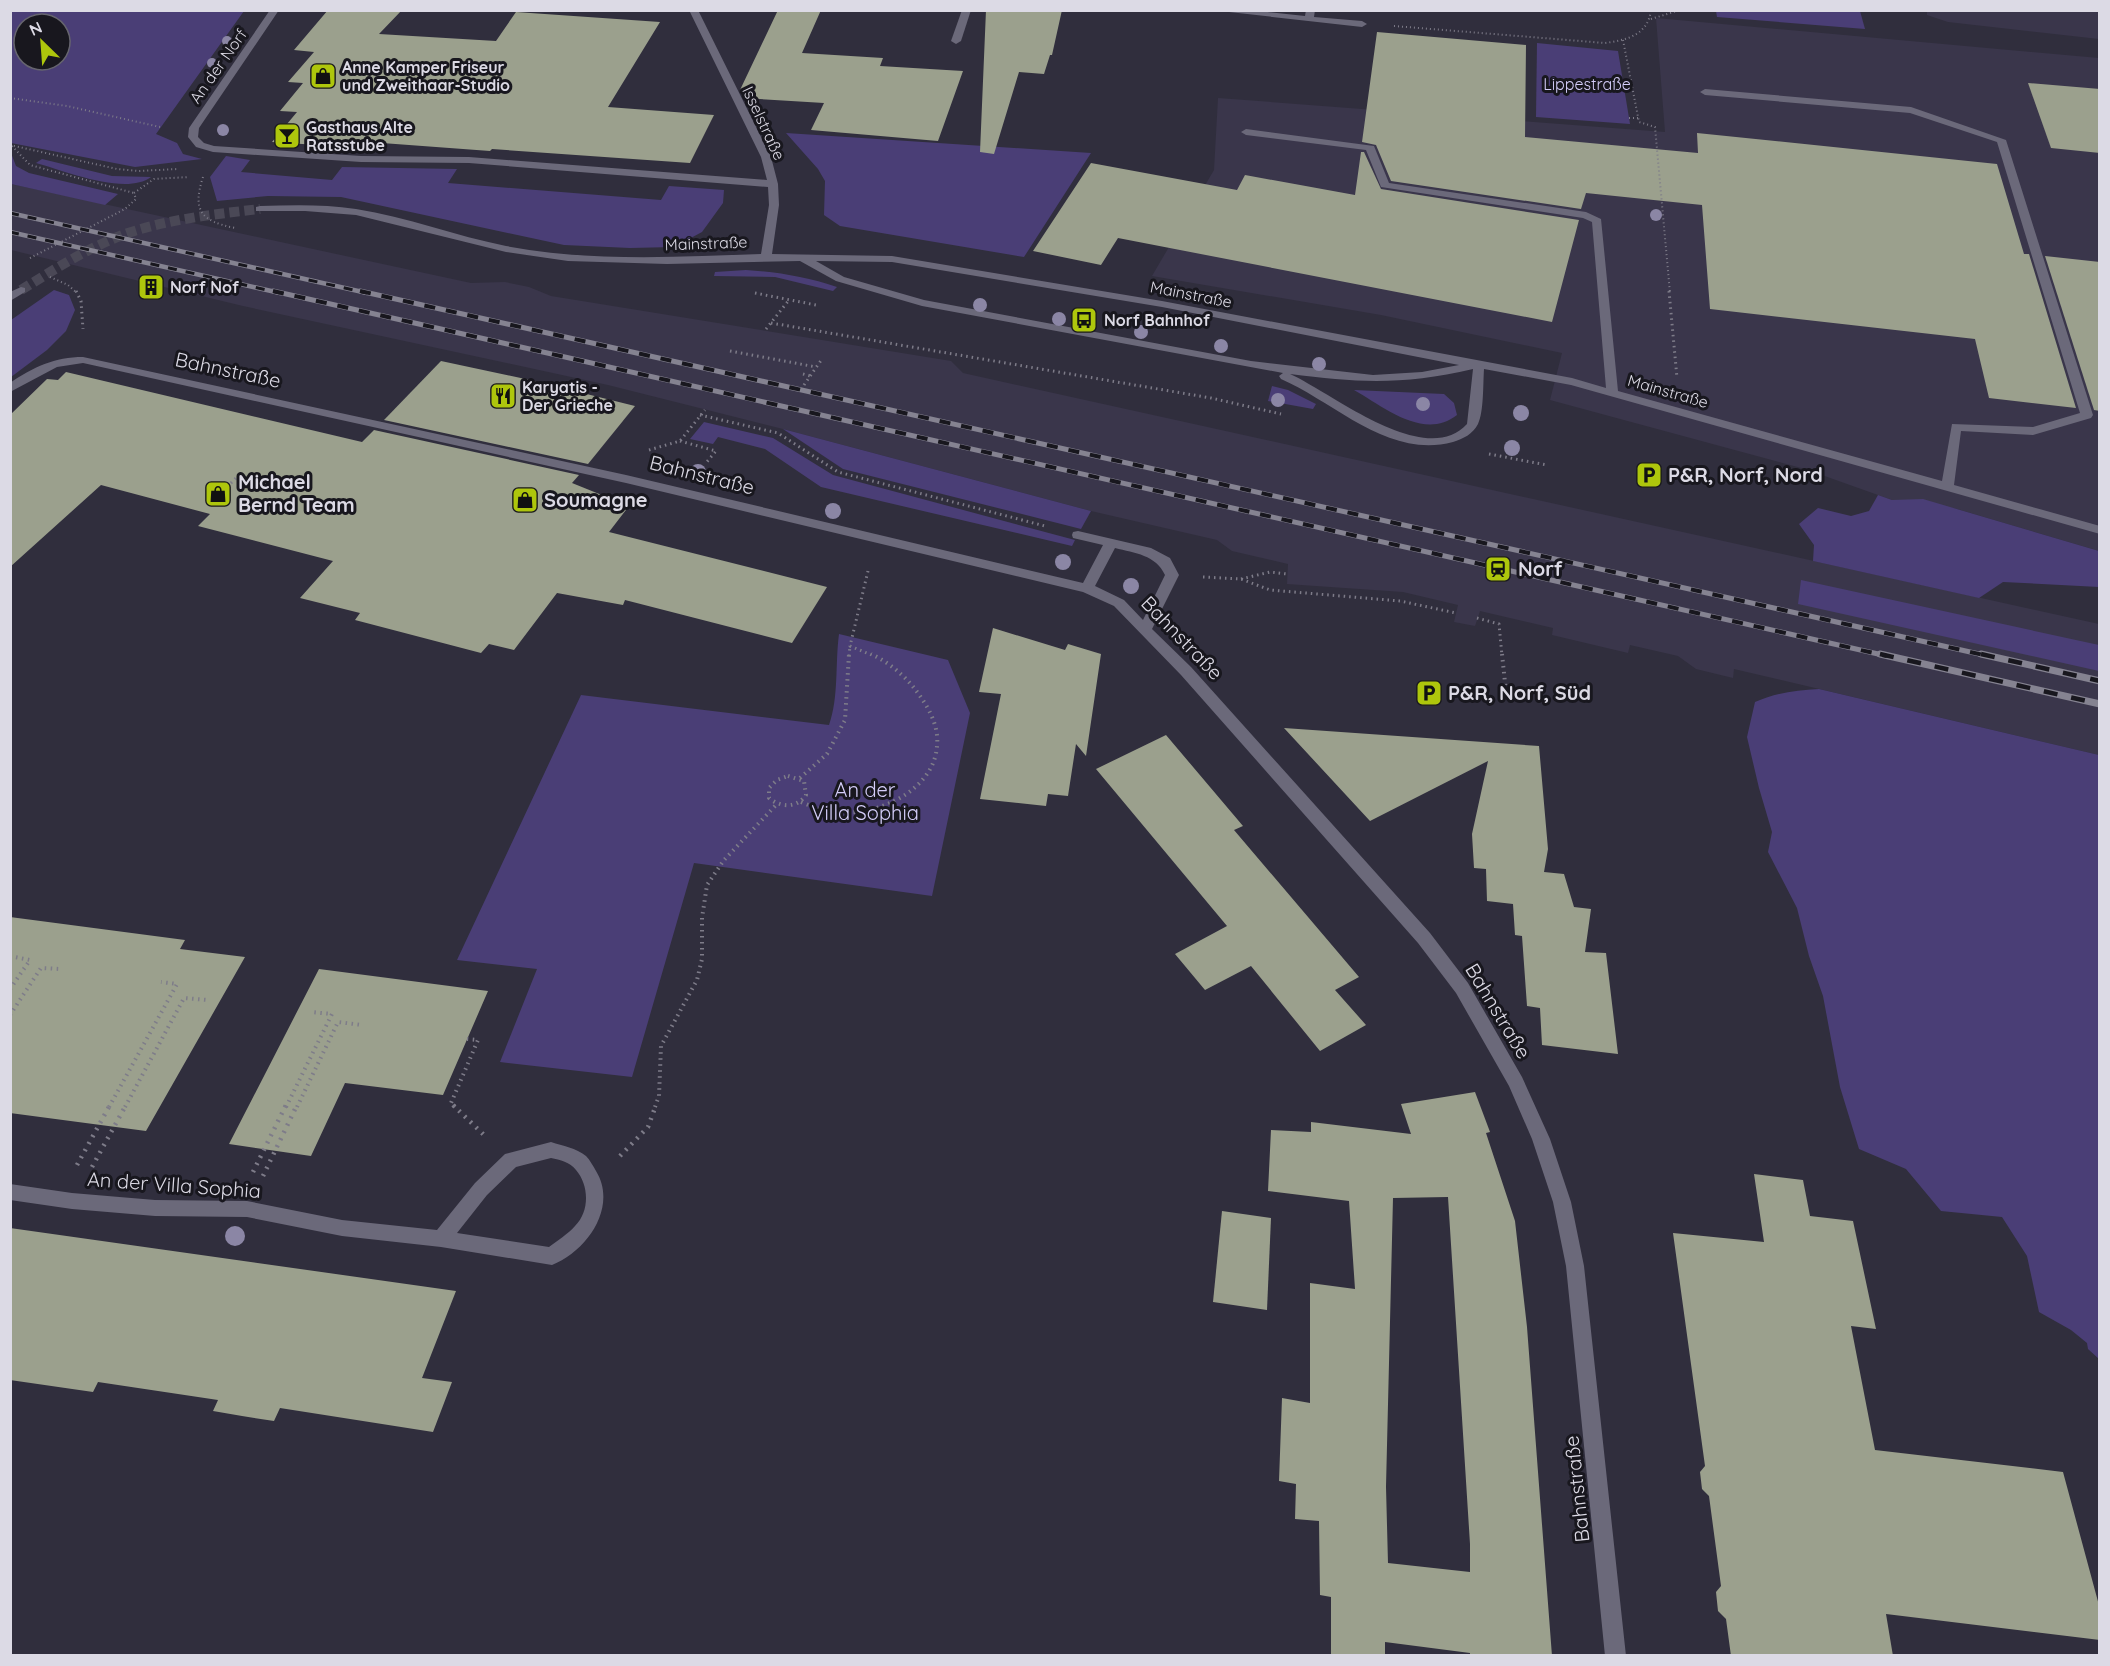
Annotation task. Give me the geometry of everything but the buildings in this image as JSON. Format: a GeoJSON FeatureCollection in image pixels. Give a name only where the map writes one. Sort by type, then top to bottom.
{"type":"FeatureCollection","features":[{"type":"Feature","properties":{"kind":"street","name":"An der Norf"},"geometry":{"type":"LineString","coordinates":[[194,136],[275,10]]}},
{"type":"Feature","properties":{"kind":"street","name":"Isselstraße"},"geometry":{"type":"LineString","coordinates":[[693,10],[766,156],[773,184],[774,205],[766,257]]}},
{"type":"Feature","properties":{"kind":"street"},"geometry":{"type":"LineString","coordinates":[[956,41],[967,10]]}},
{"type":"Feature","properties":{"kind":"street"},"geometry":{"type":"LineString","coordinates":[[1215,10],[1310,15],[1362,24]]}},
{"type":"Feature","properties":{"kind":"street"},"geometry":{"type":"LineString","coordinates":[[1705,92],[1911,110],[2001,140],[2087,415],[2033,431],[1956,427],[1947,487]]}},
{"type":"Feature","properties":{"kind":"street"},"geometry":{"type":"LineString","coordinates":[[1246,132],[1370,148],[1385,184],[1586,215],[1597,221],[1612,392]]}},
{"type":"Feature","properties":{"kind":"street"},"geometry":{"type":"LineString","coordinates":[[194,136],[200,145],[213,149],[361,159],[469,160],[773,184]]}},
{"type":"Feature","properties":{"kind":"street","name":"Mainstraße"},"geometry":{"type":"LineString","coordinates":[[260,209],[305,208],[356,212],[506,249],[568,258],[667,261],[800,256],[892,259],[1162,304],[1258,324],[1551,377],[1612,392],[2100,530]]}},
{"type":"Feature","properties":{"kind":"street"},"geometry":{"type":"LineString","coordinates":[[800,256],[840,279],[922,303],[1251,365],[1341,377],[1391,379],[1422,376],[1479,364],[1473,421],[1470,427],[1452,438],[1422,443],[1388,433],[1309,385],[1251,365]]}},
{"type":"Feature","properties":{"kind":"street"},"geometry":{"type":"LineString","coordinates":[[10,298],[21,290]]}},
{"type":"Feature","properties":{"kind":"street","name":"Bahnstraße"},"geometry":{"type":"LineString","coordinates":[[10,389],[52,364],[67,360],[83,360],[626,479],[1087,588],[1119,603],[1146,628],[1424,938],[1462,988],[1516,1082],[1541,1139],[1562,1202],[1575,1266],[1616,1656]]}},
{"type":"Feature","properties":{"kind":"street"},"geometry":{"type":"LineString","coordinates":[[1078,535],[1146,551],[1165,561],[1172,575],[1146,628]]}},
{"type":"Feature","properties":{"kind":"street"},"geometry":{"type":"LineString","coordinates":[[1087,588],[1111,543]]}},
{"type":"Feature","properties":{"kind":"street"},"geometry":{"type":"LineString","coordinates":[[441,1239],[481,1189],[511,1160],[551,1150],[572,1156],[582,1163],[587,1172]]}},
{"type":"Feature","properties":{"kind":"street","name":"An der Villa Sophia"},"geometry":{"type":"LineString","coordinates":[[10,1192],[65,1200],[154,1208],[241,1209],[342,1228],[441,1239],[552,1256],[583,1231],[595,1207],[594,1183],[587,1172]]}},
{"type":"Feature","properties":{"kind":"path"},"geometry":{"type":"LineString","coordinates":[[1362,24],[1592,43],[1623,40],[1645,29],[1651,19],[1651,10]]}},
{"type":"Feature","properties":{"kind":"path"},"geometry":{"type":"LineString","coordinates":[[1651,19],[1680,10]]}},
{"type":"Feature","properties":{"kind":"path"},"geometry":{"type":"LineString","coordinates":[[1623,40],[1639,122],[1655,127],[1680,411]]}},
{"type":"Feature","properties":{"kind":"path"},"geometry":{"type":"LineString","coordinates":[[1565,46],[1566,41]]}},
{"type":"Feature","properties":{"kind":"path"},"geometry":{"type":"LineString","coordinates":[[10,98],[67,106],[194,136]]}},
{"type":"Feature","properties":{"kind":"path"},"geometry":{"type":"LineString","coordinates":[[1629,118],[1638,118]]}},
{"type":"Feature","properties":{"kind":"path"},"geometry":{"type":"LineString","coordinates":[[10,145],[30,165],[134,193],[137,197],[118,213],[28,259]]}},
{"type":"Feature","properties":{"kind":"path"},"geometry":{"type":"LineString","coordinates":[[134,193],[154,179],[203,176]]}},
{"type":"Feature","properties":{"kind":"path"},"geometry":{"type":"LineString","coordinates":[[754,293],[820,306]]}},
{"type":"Feature","properties":{"kind":"path"},"geometry":{"type":"LineString","coordinates":[[766,329],[789,300]]}},
{"type":"Feature","properties":{"kind":"path"},"geometry":{"type":"LineString","coordinates":[[771,323],[1210,398],[1289,415]]}},
{"type":"Feature","properties":{"kind":"path"},"geometry":{"type":"LineString","coordinates":[[730,351],[816,368]]}},
{"type":"Feature","properties":{"kind":"path"},"geometry":{"type":"LineString","coordinates":[[804,385],[822,359]]}},
{"type":"Feature","properties":{"kind":"path"},"geometry":{"type":"LineString","coordinates":[[803,374],[810,376]]}},
{"type":"Feature","properties":{"kind":"path"},"geometry":{"type":"LineString","coordinates":[[680,441],[705,410]]}},
{"type":"Feature","properties":{"kind":"path"},"geometry":{"type":"LineString","coordinates":[[700,415],[778,433],[838,472],[1078,535]]}},
{"type":"Feature","properties":{"kind":"path"},"geometry":{"type":"LineString","coordinates":[[646,451],[680,441],[707,449]]}},
{"type":"Feature","properties":{"kind":"path"},"geometry":{"type":"LineString","coordinates":[[227,487],[242,472]]}},
{"type":"Feature","properties":{"kind":"path"},"geometry":{"type":"LineString","coordinates":[[1172,575],[1241,579],[1270,572],[1287,574]]}},
{"type":"Feature","properties":{"kind":"path"},"geometry":{"type":"LineString","coordinates":[[800,778],[827,754],[845,720],[850,646],[866,579]]}},
{"type":"Feature","properties":{"kind":"path"},"geometry":{"type":"LineString","coordinates":[[1241,579],[1270,590],[1400,601],[1456,614]]}},
{"type":"Feature","properties":{"kind":"path"},"geometry":{"type":"LineString","coordinates":[[1477,618],[1499,624],[1506,692]]}},
{"type":"Feature","properties":{"kind":"path"},"geometry":{"type":"LineString","coordinates":[[801,802],[833,814],[857,814],[879,809],[926,776],[935,758],[937,738],[930,711],[918,690],[886,662],[850,646]]}},
{"type":"Feature","properties":{"kind":"path"},"geometry":{"type":"LineString","coordinates":[[788,776],[800,778],[808,789],[801,802],[789,807],[776,805],[769,798],[769,788],[788,776]]}},
{"type":"Feature","properties":{"kind":"path"},"geometry":{"type":"LineString","coordinates":[[587,1172],[618,1158],[648,1127],[661,1085],[661,1046],[697,980],[702,959],[702,918],[707,885],[724,860],[776,805]]}},
{"type":"Feature","properties":{"kind":"path"},"geometry":{"type":"LineString","coordinates":[[10,989],[30,960],[15,957]]}},
{"type":"Feature","properties":{"kind":"path"},"geometry":{"type":"LineString","coordinates":[[10,1015],[41,968],[59,969]]}},
{"type":"Feature","properties":{"kind":"path"},"geometry":{"type":"LineString","coordinates":[[65,1200],[177,984],[161,982]]}},
{"type":"Feature","properties":{"kind":"path"},"geometry":{"type":"LineString","coordinates":[[65,1200],[184,998],[207,1000]]}},
{"type":"Feature","properties":{"kind":"path"},"geometry":{"type":"LineString","coordinates":[[241,1209],[332,1014],[311,1012]]}},
{"type":"Feature","properties":{"kind":"path"},"geometry":{"type":"LineString","coordinates":[[241,1209],[338,1023],[362,1025]]}},
{"type":"Feature","properties":{"kind":"path"},"geometry":{"type":"LineString","coordinates":[[467,1039],[478,1040],[451,1103],[511,1160]]}},
{"type":"Feature","properties":{"kind":"shaded area"},"geometry":{"type":"Polygon","coordinates":[[[1927,11],[2099,11],[2099,39],[1948,22],[1927,15],[1927,11]]]}},
{"type":"Feature","properties":{"kind":"shaded area"},"geometry":{"type":"Polygon","coordinates":[[[1656,18],[2099,58],[2099,551],[1957,509],[1892,500],[1805,469],[1550,400],[1562,353],[1381,315],[1152,276],[1214,170],[1218,98],[1665,132],[1656,18]]]}},
{"type":"Feature","properties":{"kind":"shaded area"},"geometry":{"type":"Polygon","coordinates":[[[11,184],[471,283],[505,282],[529,287],[551,296],[951,361],[963,373],[2099,624],[2099,755],[1734,669],[1733,678],[1696,669],[1678,656],[1630,645],[1628,653],[1552,635],[1553,628],[1480,611],[1475,626],[1454,622],[1458,605],[1403,592],[1287,584],[1288,564],[1232,551],[1217,540],[1091,511],[608,385],[243,306],[11,250],[11,184]]]}},
{"type":"Feature","properties":{"kind":"green space"},"geometry":{"type":"Polygon","coordinates":[[[10,11],[244,11],[156,134],[177,143],[183,154],[202,159],[135,167],[11,143],[10,11]]]}},
{"type":"Feature","properties":{"kind":"green space"},"geometry":{"type":"Polygon","coordinates":[[[1716,11],[1860,11],[1865,29],[1717,17],[1716,11]]]}},
{"type":"Feature","properties":{"kind":"green space","name":"Lippestraße"},"geometry":{"type":"Polygon","coordinates":[[[1537,43],[1618,51],[1630,124],[1536,117],[1537,43]]]}},
{"type":"Feature","properties":{"kind":"green space"},"geometry":{"type":"Polygon","coordinates":[[[786,133],[1091,153],[1024,257],[840,226],[824,215],[825,181],[818,169],[786,133]]]}},
{"type":"Feature","properties":{"kind":"green space"},"geometry":{"type":"Polygon","coordinates":[[[11,153],[16,166],[29,173],[118,194],[105,205],[11,184],[11,153]]]}},
{"type":"Feature","properties":{"kind":"green space"},"geometry":{"type":"Polygon","coordinates":[[[226,156],[250,160],[241,172],[332,180],[342,167],[457,169],[448,183],[661,200],[669,186],[724,190],[723,203],[702,232],[674,247],[564,245],[341,197],[268,196],[217,201],[210,177],[226,156]]]}},
{"type":"Feature","properties":{"kind":"green space"},"geometry":{"type":"Polygon","coordinates":[[[42,159],[112,176],[151,177],[127,184],[111,183],[36,163],[42,159]]]}},
{"type":"Feature","properties":{"kind":"green space"},"geometry":{"type":"Polygon","coordinates":[[[746,270],[815,280],[837,287],[833,291],[775,277],[714,276],[715,272],[746,270]]]}},
{"type":"Feature","properties":{"kind":"green space"},"geometry":{"type":"Polygon","coordinates":[[[54,290],[69,295],[75,310],[66,331],[47,350],[11,377],[11,320],[54,290]]]}},
{"type":"Feature","properties":{"kind":"green space"},"geometry":{"type":"Polygon","coordinates":[[[1272,386],[1288,390],[1316,404],[1313,409],[1268,401],[1272,386]]]}},
{"type":"Feature","properties":{"kind":"green space"},"geometry":{"type":"Polygon","coordinates":[[[1354,390],[1444,394],[1454,403],[1457,415],[1444,422],[1418,423],[1404,419],[1354,390]]]}},
{"type":"Feature","properties":{"kind":"green space"},"geometry":{"type":"Polygon","coordinates":[[[704,422],[773,438],[833,475],[1075,540],[1072,546],[821,487],[765,449],[718,437],[713,444],[690,439],[704,422]]]}},
{"type":"Feature","properties":{"kind":"green space"},"geometry":{"type":"Polygon","coordinates":[[[783,429],[1091,511],[1081,529],[843,469],[783,429]]]}},
{"type":"Feature","properties":{"kind":"green space"},"geometry":{"type":"Polygon","coordinates":[[[1878,495],[1892,500],[1923,499],[2099,551],[2099,587],[2003,582],[1979,598],[1813,561],[1814,545],[1799,524],[1818,508],[1851,516],[1869,511],[1878,495]]]}},
{"type":"Feature","properties":{"kind":"green space"},"geometry":{"type":"Polygon","coordinates":[[[1801,580],[2099,645],[2099,671],[1798,604],[1801,580]]]}},
{"type":"Feature","properties":{"kind":"green space"},"geometry":{"type":"Polygon","coordinates":[[[839,634],[948,660],[970,713],[932,896],[694,863],[632,1077],[500,1062],[537,969],[457,960],[581,695],[829,725],[836,692],[839,634]]]}},
{"type":"Feature","properties":{"kind":"green space"},"geometry":{"type":"Polygon","coordinates":[[[1819,689],[2099,755],[2099,1359],[2088,1349],[2087,1343],[2071,1330],[2039,1312],[2027,1256],[2002,1217],[1941,1211],[1906,1169],[1859,1149],[1840,1087],[1823,996],[1809,956],[1797,908],[1768,852],[1772,832],[1747,737],[1755,702],[1786,692],[1819,689]]]}},
{"type":"Feature","properties":{"kind":"tunnel"},"geometry":{"type":"LineString","coordinates":[[21,290],[86,252],[128,233],[177,221],[260,209]]}},
{"type":"Feature","properties":{"kind":"railway"},"geometry":{"type":"LineString","coordinates":[[10,213],[367,293]]}},
{"type":"Feature","properties":{"kind":"railway"},"geometry":{"type":"LineString","coordinates":[[10,232],[280,293]]}},
{"type":"Feature","properties":{"kind":"railway"},"geometry":{"type":"LineString","coordinates":[[273,291],[1887,656]]}},
{"type":"Feature","properties":{"kind":"railway"},"geometry":{"type":"LineString","coordinates":[[360,291],[1988,656]]}},
{"type":"Feature","properties":{"kind":"railway"},"geometry":{"type":"LineString","coordinates":[[1880,654],[2100,704]]}},
{"type":"Feature","properties":{"kind":"railway"},"geometry":{"type":"LineString","coordinates":[[1981,654],[2100,681]]}},
{"type":"Feature","properties":{"kind":"place","name":"Anne Kamper Friseur und Zweithaar-Studio"},"geometry":{"type":"Point","coordinates":[323,76]}},
{"type":"Feature","properties":{"kind":"place","name":"Gasthaus Alte Ratsstube"},"geometry":{"type":"Point","coordinates":[287,136]}},
{"type":"Feature","properties":{"kind":"place","name":"Norf Nof"},"geometry":{"type":"Point","coordinates":[151,287]}},
{"type":"Feature","properties":{"kind":"place","name":"Norf Bahnhof"},"geometry":{"type":"Point","coordinates":[1084,320]}},
{"type":"Feature","properties":{"kind":"place","name":"Karyatis - Der Grieche"},"geometry":{"type":"Point","coordinates":[503,396]}},
{"type":"Feature","properties":{"kind":"place","name":"P&R, Norf, Nord"},"geometry":{"type":"Point","coordinates":[1649,475]}},
{"type":"Feature","properties":{"kind":"place","name":"Michael Bernd Team"},"geometry":{"type":"Point","coordinates":[218,494]}},
{"type":"Feature","properties":{"kind":"place","name":"Soumagne"},"geometry":{"type":"Point","coordinates":[525,500]}},
{"type":"Feature","properties":{"kind":"place","name":"Norf"},"geometry":{"type":"Point","coordinates":[1498,569]}},
{"type":"Feature","properties":{"kind":"place","name":"P&R, Norf, Süd"},"geometry":{"type":"Point","coordinates":[1429,693]}}]}
